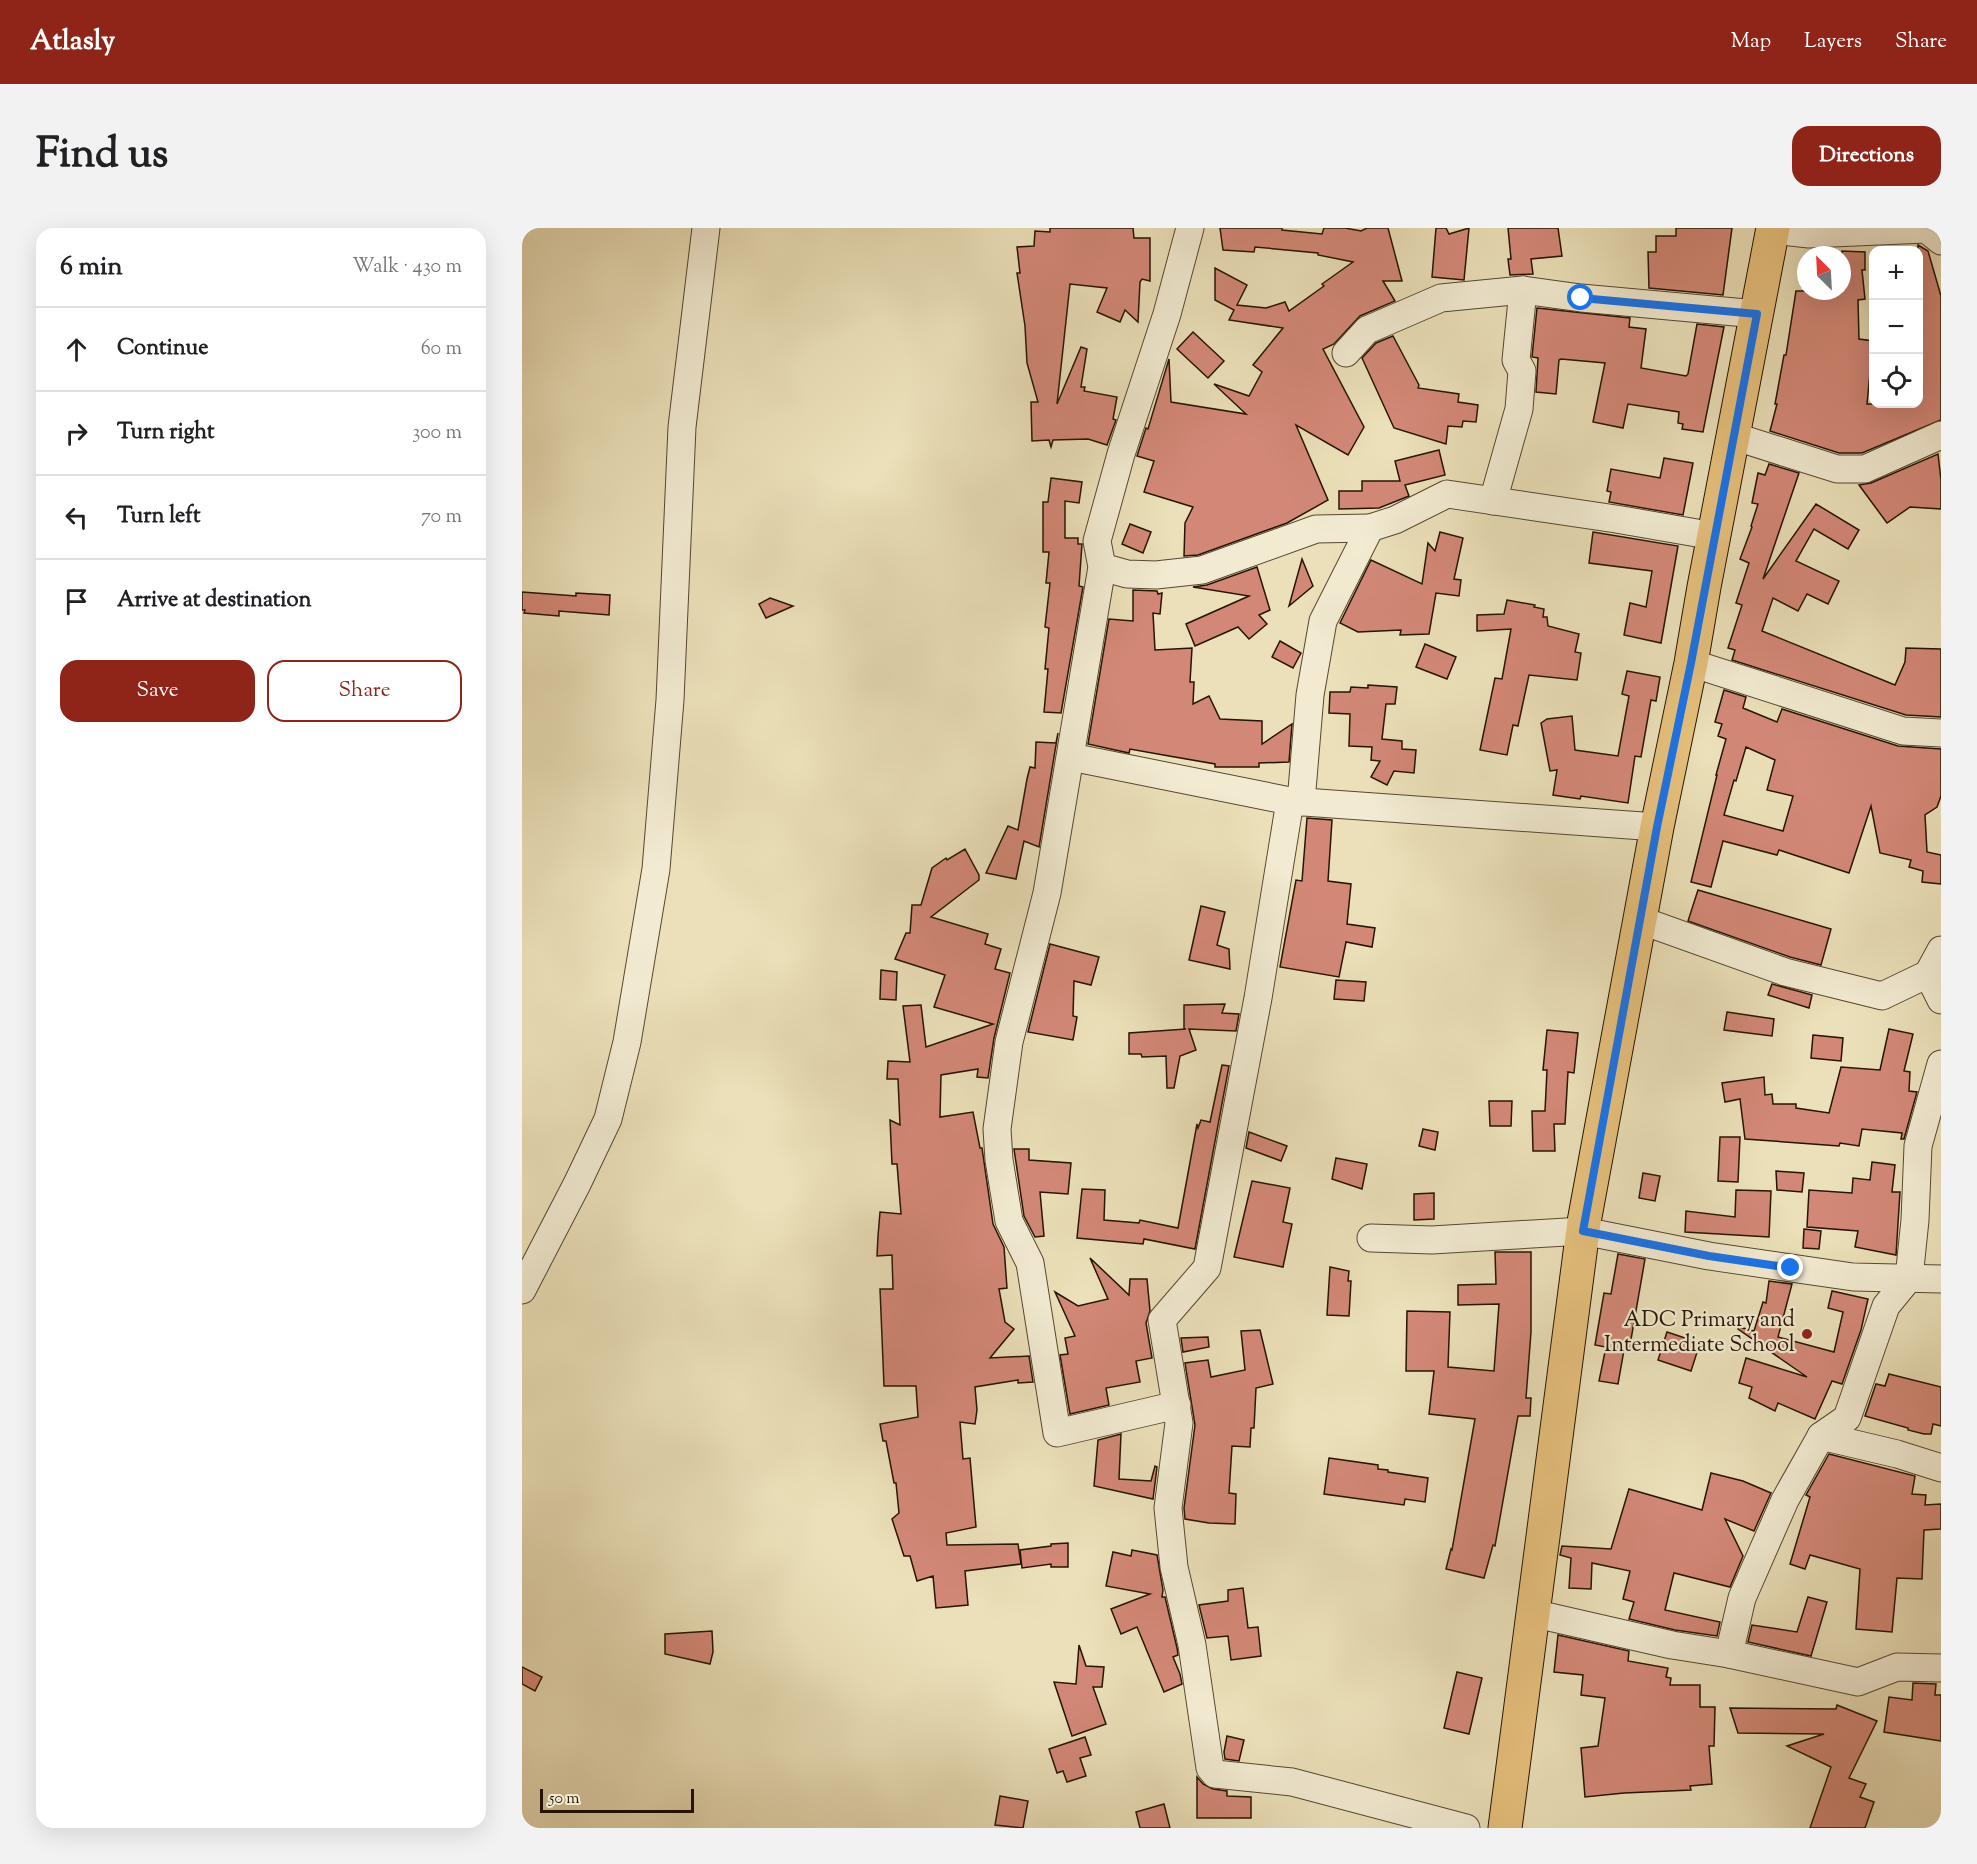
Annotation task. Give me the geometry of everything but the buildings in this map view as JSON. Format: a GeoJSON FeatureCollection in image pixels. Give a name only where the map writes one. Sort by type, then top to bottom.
{"type":"FeatureCollection","features":[{"type":"Feature","properties":{"kind":"main road"},"geometry":{"type":"LineString","coordinates":[[1505,1828],[1583,1231],[1657,827],[1691,663],[1773,229]]}},
{"type":"Feature","properties":{"kind":"street"},"geometry":{"type":"LineString","coordinates":[[522,1290],[608,1119],[627,1042],[656,869],[670,700],[682,427],[706,228]]}},
{"type":"Feature","properties":{"kind":"street"},"geometry":{"type":"LineString","coordinates":[[1177,1405],[1057,1433],[1029,1263],[1009,1221],[999,1160],[997,1129],[1009,1042],[1047,893],[1071,757],[1102,567],[1097,541],[1120,454],[1167,314],[1190,228]]}},
{"type":"Feature","properties":{"kind":"street"},"geometry":{"type":"LineString","coordinates":[[1773,229],[1809,234],[1926,229],[1941,241]]}},
{"type":"Feature","properties":{"kind":"street"},"geometry":{"type":"LineString","coordinates":[[1346,353],[1367,330],[1441,298],[1523,290],[1581,298],[1757,314]]}},
{"type":"Feature","properties":{"kind":"street"},"geometry":{"type":"LineString","coordinates":[[1493,501],[1519,410],[1522,370],[1516,360],[1523,290]]}},
{"type":"Feature","properties":{"kind":"street"},"geometry":{"type":"LineString","coordinates":[[1733,436],[1837,469],[1865,469],[1941,435]]}},
{"type":"Feature","properties":{"kind":"street"},"geometry":{"type":"LineString","coordinates":[[1102,567],[1127,574],[1202,570],[1316,529],[1370,528],[1395,520],[1447,494],[1714,536]]}},
{"type":"Feature","properties":{"kind":"street"},"geometry":{"type":"LineString","coordinates":[[1370,528],[1323,621],[1295,801],[1207,1268],[1162,1320],[1179,1423],[1168,1508],[1174,1568],[1192,1645],[1210,1768],[1215,1773],[1292,1782],[1466,1828]]}},
{"type":"Feature","properties":{"kind":"street"},"geometry":{"type":"LineString","coordinates":[[1691,663],[1903,731],[1941,733]]}},
{"type":"Feature","properties":{"kind":"street"},"geometry":{"type":"LineString","coordinates":[[1071,757],[1295,801],[1657,827]]}},
{"type":"Feature","properties":{"kind":"street"},"geometry":{"type":"LineString","coordinates":[[1640,920],[1785,972],[1882,996],[1928,974],[1941,950]]}},
{"type":"Feature","properties":{"kind":"street"},"geometry":{"type":"LineString","coordinates":[[1928,974],[1941,1000]]}},
{"type":"Feature","properties":{"kind":"street"},"geometry":{"type":"LineString","coordinates":[[1729,1654],[1742,1598],[1785,1500],[1821,1436],[1847,1418],[1886,1306],[1909,1278],[1915,1220],[1918,1146],[1941,1064]]}},
{"type":"Feature","properties":{"kind":"street"},"geometry":{"type":"LineString","coordinates":[[1371,1238],[1432,1240],[1583,1231],[1731,1259],[1853,1276],[1941,1279]]}},
{"type":"Feature","properties":{"kind":"street"},"geometry":{"type":"LineString","coordinates":[[1821,1436],[1898,1454],[1941,1468]]}},
{"type":"Feature","properties":{"kind":"street"},"geometry":{"type":"LineString","coordinates":[[1532,1613],[1672,1645],[1729,1654],[1858,1682],[1897,1667],[1941,1668]]}},
{"type":"Feature","properties":{"kind":"place","name":"ADC Primary and Intermediate School"},"geometry":{"type":"Point","coordinates":[1807,1334]}},
{"type":"Feature","properties":{"kind":"route"},"geometry":{"type":"LineString","coordinates":[[1581,298],[1757,314],[1691,663],[1657,827],[1583,1231],[1709,1256],[1791,1268]]}}]}
